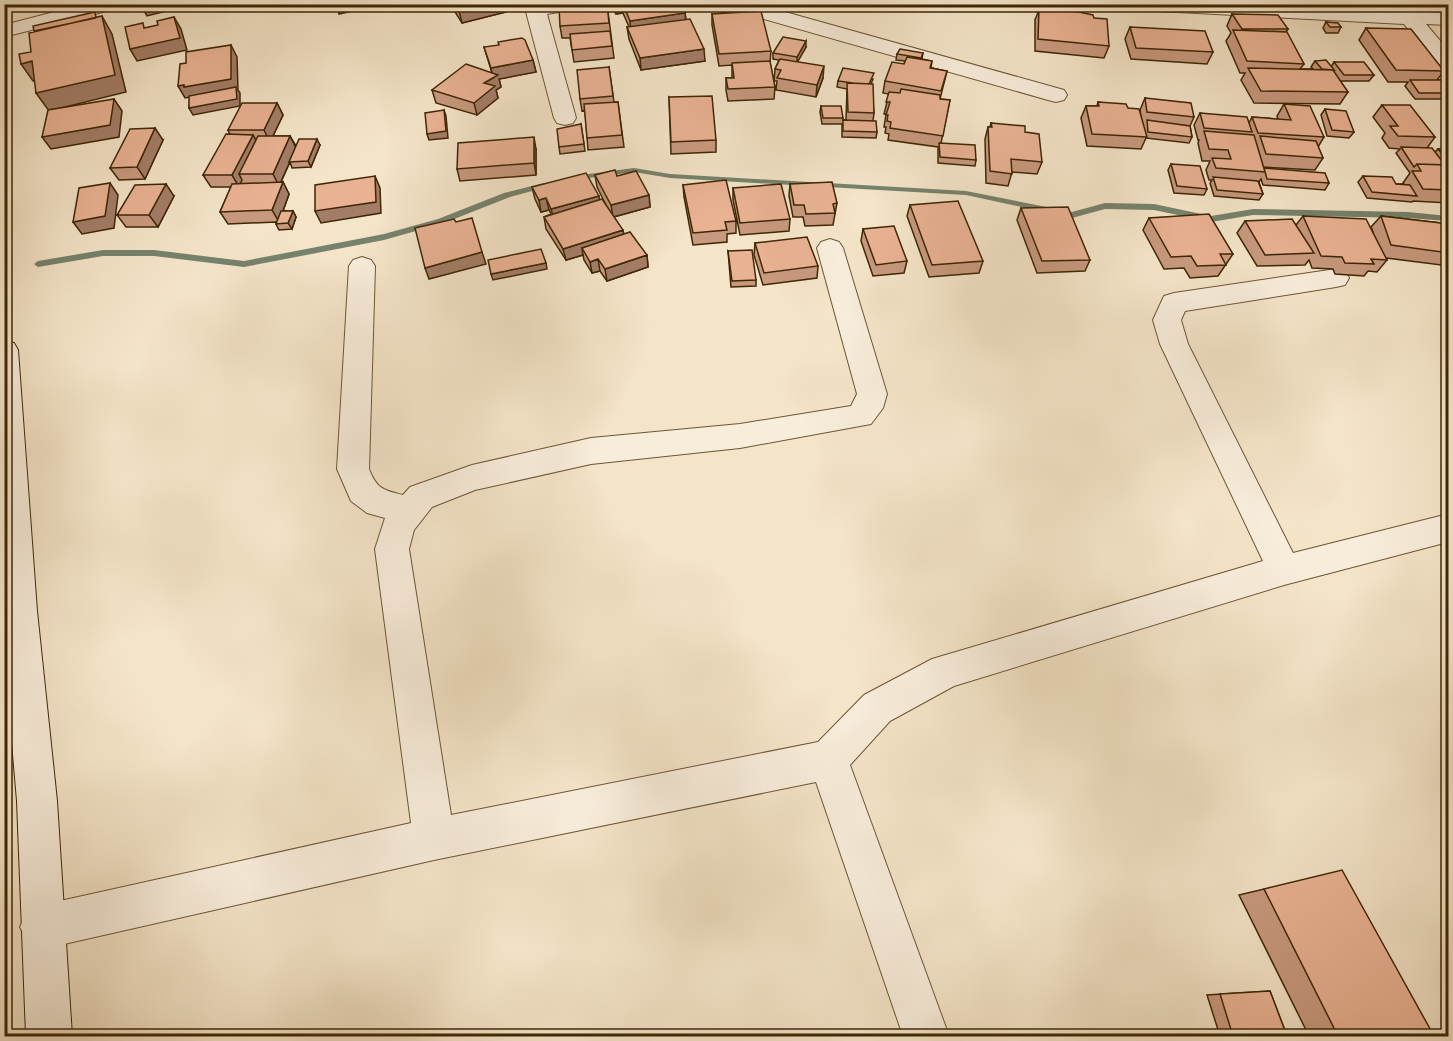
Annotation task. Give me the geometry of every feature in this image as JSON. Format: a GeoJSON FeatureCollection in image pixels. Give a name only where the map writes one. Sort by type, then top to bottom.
{"type":"FeatureCollection","features":[{"type":"Feature","properties":{"kind":"street"},"geometry":{"type":"LineString","coordinates":[[4,31],[111,4]]}},
{"type":"Feature","properties":{"kind":"street"},"geometry":{"type":"LineString","coordinates":[[565,118],[535,7],[574,4]]}},
{"type":"Feature","properties":{"kind":"street"},"geometry":{"type":"LineString","coordinates":[[720,4],[732,10],[766,8],[1056,95]]}},
{"type":"Feature","properties":{"kind":"street"},"geometry":{"type":"LineString","coordinates":[[1140,4],[1449,19]]}},
{"type":"Feature","properties":{"kind":"street"},"geometry":{"type":"LineString","coordinates":[[1410,18],[1449,63]]}},
{"type":"Feature","properties":{"kind":"street"},"geometry":{"type":"LineString","coordinates":[[434,838],[392,549],[399,524],[421,497],[472,478],[591,451],[740,436],[860,416],[868,408],[872,394],[830,248]]}},
{"type":"Feature","properties":{"kind":"street"},"geometry":{"type":"LineString","coordinates":[[362,266],[353,470],[362,492],[379,503],[410,510]]}},
{"type":"Feature","properties":{"kind":"street"},"geometry":{"type":"LineString","coordinates":[[1284,570],[1174,344],[1167,320],[1174,303],[1336,278]]}},
{"type":"Feature","properties":{"kind":"street"},"geometry":{"type":"LineString","coordinates":[[4,350],[12,620],[37,801],[49,1036]]}},
{"type":"Feature","properties":{"kind":"street"},"geometry":{"type":"LineString","coordinates":[[42,927],[434,838],[828,760],[877,708],[945,671],[1284,570],[1449,528]]}},
{"type":"Feature","properties":{"kind":"street"},"geometry":{"type":"LineString","coordinates":[[828,760],[926,1036]]}},
{"type":"Feature","properties":{"kind":"building"},"geometry":{"type":"Polygon","coordinates":[[[454,4],[485,4],[459,11],[454,4]]]}},
{"type":"Feature","properties":{"kind":"building"},"geometry":{"type":"Polygon","coordinates":[[[578,4],[607,4],[609,23],[560,26],[559,7],[578,4]]]}},
{"type":"Feature","properties":{"kind":"building"},"geometry":{"type":"Polygon","coordinates":[[[613,4],[622,4],[622,7],[615,8],[613,4]]]}},
{"type":"Feature","properties":{"kind":"building"},"geometry":{"type":"Polygon","coordinates":[[[623,4],[681,4],[685,13],[630,21],[623,4]]]}},
{"type":"Feature","properties":{"kind":"building"},"geometry":{"type":"Polygon","coordinates":[[[1039,8],[1079,12],[1093,15],[1094,18],[1107,19],[1109,46],[1038,39],[1039,8]]]}},
{"type":"Feature","properties":{"kind":"building"},"geometry":{"type":"Polygon","coordinates":[[[761,11],[771,51],[719,54],[712,14],[761,11]]]}},
{"type":"Feature","properties":{"kind":"building"},"geometry":{"type":"Polygon","coordinates":[[[95,12],[96,18],[34,31],[33,26],[95,12]]]}},
{"type":"Feature","properties":{"kind":"building"},"geometry":{"type":"Polygon","coordinates":[[[1232,14],[1278,15],[1288,29],[1242,29],[1232,14]]]}},
{"type":"Feature","properties":{"kind":"building"},"geometry":{"type":"Polygon","coordinates":[[[102,16],[115,75],[36,93],[32,61],[21,64],[19,54],[31,52],[29,33],[102,16]]]}},
{"type":"Feature","properties":{"kind":"building"},"geometry":{"type":"Polygon","coordinates":[[[174,17],[180,38],[130,49],[125,27],[143,23],[144,28],[158,25],[157,21],[174,17]]]}},
{"type":"Feature","properties":{"kind":"building"},"geometry":{"type":"Polygon","coordinates":[[[690,19],[704,49],[640,58],[627,27],[690,19]]]}},
{"type":"Feature","properties":{"kind":"building"},"geometry":{"type":"Polygon","coordinates":[[[1326,22],[1338,23],[1341,27],[1330,27],[1326,22]]]}},
{"type":"Feature","properties":{"kind":"building"},"geometry":{"type":"Polygon","coordinates":[[[1130,27],[1205,31],[1213,52],[1136,48],[1130,27]]]}},
{"type":"Feature","properties":{"kind":"building"},"geometry":{"type":"Polygon","coordinates":[[[1366,28],[1411,29],[1444,71],[1396,70],[1366,28]]]}},
{"type":"Feature","properties":{"kind":"building"},"geometry":{"type":"Polygon","coordinates":[[[1233,30],[1287,32],[1304,64],[1247,61],[1233,30]]]}},
{"type":"Feature","properties":{"kind":"building"},"geometry":{"type":"Polygon","coordinates":[[[610,31],[612,46],[572,50],[570,34],[610,31]]]}},
{"type":"Feature","properties":{"kind":"building"},"geometry":{"type":"Polygon","coordinates":[[[783,37],[806,41],[797,57],[773,53],[783,37]]]}},
{"type":"Feature","properties":{"kind":"building"},"geometry":{"type":"Polygon","coordinates":[[[522,38],[533,60],[491,68],[484,47],[522,38]]]}},
{"type":"Feature","properties":{"kind":"building"},"geometry":{"type":"Polygon","coordinates":[[[231,45],[231,79],[178,86],[180,64],[186,63],[186,52],[231,45]]]}},
{"type":"Feature","properties":{"kind":"building"},"geometry":{"type":"Polygon","coordinates":[[[900,49],[923,53],[921,58],[897,54],[900,49]]]}},
{"type":"Feature","properties":{"kind":"building"},"geometry":{"type":"Polygon","coordinates":[[[907,57],[932,61],[930,68],[947,71],[941,91],[885,81],[892,62],[904,64],[907,57]]]}},
{"type":"Feature","properties":{"kind":"building"},"geometry":{"type":"Polygon","coordinates":[[[780,59],[824,66],[817,85],[777,78],[781,70],[775,69],[780,59]]]}},
{"type":"Feature","properties":{"kind":"building"},"geometry":{"type":"Polygon","coordinates":[[[1326,60],[1335,71],[1322,69],[1315,61],[1326,60]]]}},
{"type":"Feature","properties":{"kind":"building"},"geometry":{"type":"Polygon","coordinates":[[[770,61],[775,87],[728,89],[726,78],[734,78],[732,63],[770,61]]]}},
{"type":"Feature","properties":{"kind":"building"},"geometry":{"type":"Polygon","coordinates":[[[1334,62],[1364,62],[1374,75],[1344,75],[1334,62]]]}},
{"type":"Feature","properties":{"kind":"building"},"geometry":{"type":"Polygon","coordinates":[[[466,64],[498,75],[484,83],[495,86],[474,103],[432,90],[466,64]]]}},
{"type":"Feature","properties":{"kind":"building"},"geometry":{"type":"Polygon","coordinates":[[[609,67],[613,96],[580,99],[577,70],[609,67]]]}},
{"type":"Feature","properties":{"kind":"building"},"geometry":{"type":"Polygon","coordinates":[[[843,68],[874,73],[869,84],[838,81],[843,68]]]}},
{"type":"Feature","properties":{"kind":"building"},"geometry":{"type":"Polygon","coordinates":[[[1248,68],[1333,70],[1348,92],[1261,91],[1248,68]]]}},
{"type":"Feature","properties":{"kind":"building"},"geometry":{"type":"Polygon","coordinates":[[[1410,80],[1449,80],[1449,93],[1419,93],[1410,80]]]}},
{"type":"Feature","properties":{"kind":"building"},"geometry":{"type":"Polygon","coordinates":[[[847,83],[873,84],[874,113],[848,112],[847,83]]]}},
{"type":"Feature","properties":{"kind":"building"},"geometry":{"type":"Polygon","coordinates":[[[236,87],[237,99],[189,108],[189,96],[236,87]]]}},
{"type":"Feature","properties":{"kind":"building"},"geometry":{"type":"Polygon","coordinates":[[[901,89],[940,95],[940,99],[950,100],[943,136],[890,128],[891,122],[887,121],[888,115],[886,115],[890,102],[886,102],[889,92],[900,93],[901,89]]]}},
{"type":"Feature","properties":{"kind":"building"},"geometry":{"type":"Polygon","coordinates":[[[712,96],[716,140],[671,142],[669,97],[712,96]]]}},
{"type":"Feature","properties":{"kind":"building"},"geometry":{"type":"Polygon","coordinates":[[[1145,98],[1191,103],[1194,117],[1147,112],[1145,98]]]}},
{"type":"Feature","properties":{"kind":"building"},"geometry":{"type":"Polygon","coordinates":[[[114,99],[110,125],[42,137],[48,110],[114,99]]]}},
{"type":"Feature","properties":{"kind":"building"},"geometry":{"type":"Polygon","coordinates":[[[618,102],[622,135],[587,138],[584,104],[618,102]]]}},
{"type":"Feature","properties":{"kind":"building"},"geometry":{"type":"Polygon","coordinates":[[[1098,102],[1126,104],[1128,108],[1139,109],[1147,137],[1092,134],[1086,106],[1099,106],[1098,102]]]}},
{"type":"Feature","properties":{"kind":"building"},"geometry":{"type":"Polygon","coordinates":[[[242,103],[277,103],[264,130],[228,130],[242,103]]]}},
{"type":"Feature","properties":{"kind":"building"},"geometry":{"type":"Polygon","coordinates":[[[1284,104],[1310,106],[1324,137],[1258,133],[1252,117],[1291,120],[1284,104]]]}},
{"type":"Feature","properties":{"kind":"building"},"geometry":{"type":"Polygon","coordinates":[[[1382,105],[1410,105],[1435,137],[1398,136],[1390,126],[1398,126],[1382,105]]]}},
{"type":"Feature","properties":{"kind":"building"},"geometry":{"type":"Polygon","coordinates":[[[821,106],[841,106],[843,118],[823,118],[821,106]]]}},
{"type":"Feature","properties":{"kind":"building"},"geometry":{"type":"Polygon","coordinates":[[[1325,109],[1346,111],[1354,132],[1332,130],[1325,109]]]}},
{"type":"Feature","properties":{"kind":"building"},"geometry":{"type":"Polygon","coordinates":[[[444,110],[446,131],[427,134],[425,113],[444,110]]]}},
{"type":"Feature","properties":{"kind":"building"},"geometry":{"type":"Polygon","coordinates":[[[1200,113],[1247,117],[1252,132],[1204,128],[1200,113]]]}},
{"type":"Feature","properties":{"kind":"building"},"geometry":{"type":"Polygon","coordinates":[[[843,120],[876,121],[877,132],[843,131],[843,120]]]}},
{"type":"Feature","properties":{"kind":"building"},"geometry":{"type":"Polygon","coordinates":[[[1147,120],[1190,126],[1192,137],[1148,132],[1147,120]]]}},
{"type":"Feature","properties":{"kind":"building"},"geometry":{"type":"Polygon","coordinates":[[[991,123],[1025,126],[1025,132],[1039,134],[1042,162],[1011,159],[1012,174],[990,171],[988,127],[992,127],[991,123]]]}},
{"type":"Feature","properties":{"kind":"building"},"geometry":{"type":"Polygon","coordinates":[[[581,124],[584,144],[559,147],[557,129],[581,124]]]}},
{"type":"Feature","properties":{"kind":"building"},"geometry":{"type":"Polygon","coordinates":[[[155,128],[137,167],[110,168],[130,129],[155,128]]]}},
{"type":"Feature","properties":{"kind":"building"},"geometry":{"type":"Polygon","coordinates":[[[1204,131],[1254,135],[1265,172],[1216,168],[1212,158],[1231,159],[1228,150],[1209,149],[1204,131]]]}},
{"type":"Feature","properties":{"kind":"building"},"geometry":{"type":"Polygon","coordinates":[[[226,134],[253,135],[232,175],[203,175],[226,134]]]}},
{"type":"Feature","properties":{"kind":"building"},"geometry":{"type":"Polygon","coordinates":[[[258,136],[290,136],[273,174],[239,174],[258,136]]]}},
{"type":"Feature","properties":{"kind":"building"},"geometry":{"type":"Polygon","coordinates":[[[1260,136],[1316,141],[1323,158],[1266,154],[1260,136]]]}},
{"type":"Feature","properties":{"kind":"building"},"geometry":{"type":"Polygon","coordinates":[[[534,137],[534,163],[457,169],[458,143],[534,137]]]}},
{"type":"Feature","properties":{"kind":"building"},"geometry":{"type":"Polygon","coordinates":[[[299,139],[317,139],[308,161],[289,162],[299,139]]]}},
{"type":"Feature","properties":{"kind":"building"},"geometry":{"type":"Polygon","coordinates":[[[939,143],[975,145],[976,160],[940,157],[939,143]]]}},
{"type":"Feature","properties":{"kind":"building"},"geometry":{"type":"Polygon","coordinates":[[[1401,147],[1432,148],[1445,165],[1417,164],[1414,167],[1401,147]]]}},
{"type":"Feature","properties":{"kind":"building"},"geometry":{"type":"Polygon","coordinates":[[[1438,149],[1449,149],[1449,162],[1438,149]]]}},
{"type":"Feature","properties":{"kind":"building"},"geometry":{"type":"Polygon","coordinates":[[[1171,164],[1200,166],[1207,189],[1177,186],[1171,164]]]}},
{"type":"Feature","properties":{"kind":"building"},"geometry":{"type":"Polygon","coordinates":[[[1417,164],[1449,165],[1449,190],[1423,189],[1412,171],[1421,171],[1417,164]]]}},
{"type":"Feature","properties":{"kind":"building"},"geometry":{"type":"Polygon","coordinates":[[[1264,168],[1325,173],[1329,183],[1267,179],[1264,168]]]}},
{"type":"Feature","properties":{"kind":"building"},"geometry":{"type":"Polygon","coordinates":[[[615,170],[617,176],[636,171],[649,195],[611,205],[595,175],[615,170]]]}},
{"type":"Feature","properties":{"kind":"building"},"geometry":{"type":"Polygon","coordinates":[[[586,173],[599,196],[551,209],[546,198],[539,200],[532,187],[586,173]]]}},
{"type":"Feature","properties":{"kind":"building"},"geometry":{"type":"Polygon","coordinates":[[[375,176],[376,202],[315,211],[315,185],[375,176]]]}},
{"type":"Feature","properties":{"kind":"building"},"geometry":{"type":"Polygon","coordinates":[[[1363,176],[1392,177],[1396,184],[1410,185],[1417,196],[1372,192],[1363,176]]]}},
{"type":"Feature","properties":{"kind":"building"},"geometry":{"type":"Polygon","coordinates":[[[1213,177],[1258,181],[1263,194],[1217,190],[1213,177]]]}},
{"type":"Feature","properties":{"kind":"building"},"geometry":{"type":"Polygon","coordinates":[[[726,180],[736,221],[725,222],[727,230],[693,233],[683,185],[726,180]]]}},
{"type":"Feature","properties":{"kind":"building"},"geometry":{"type":"Polygon","coordinates":[[[283,182],[272,210],[220,212],[232,184],[283,182]]]}},
{"type":"Feature","properties":{"kind":"building"},"geometry":{"type":"Polygon","coordinates":[[[832,182],[837,203],[833,204],[835,213],[806,214],[804,205],[794,205],[790,184],[832,182]]]}},
{"type":"Feature","properties":{"kind":"building"},"geometry":{"type":"Polygon","coordinates":[[[110,183],[105,216],[73,222],[79,188],[110,183]]]}},
{"type":"Feature","properties":{"kind":"building"},"geometry":{"type":"Polygon","coordinates":[[[166,184],[149,215],[117,215],[135,185],[166,184]]]}},
{"type":"Feature","properties":{"kind":"building"},"geometry":{"type":"Polygon","coordinates":[[[781,184],[790,219],[740,223],[733,188],[781,184]]]}},
{"type":"Feature","properties":{"kind":"building"},"geometry":{"type":"Polygon","coordinates":[[[602,199],[623,230],[563,249],[544,217],[602,199]]]}},
{"type":"Feature","properties":{"kind":"building"},"geometry":{"type":"Polygon","coordinates":[[[958,201],[983,261],[932,265],[910,205],[958,201]]]}},
{"type":"Feature","properties":{"kind":"building"},"geometry":{"type":"Polygon","coordinates":[[[1068,207],[1090,260],[1042,261],[1021,208],[1068,207]]]}},
{"type":"Feature","properties":{"kind":"building"},"geometry":{"type":"Polygon","coordinates":[[[281,211],[293,211],[288,223],[276,224],[281,211]]]}},
{"type":"Feature","properties":{"kind":"building"},"geometry":{"type":"Polygon","coordinates":[[[1209,214],[1233,254],[1220,254],[1226,265],[1197,266],[1191,256],[1171,257],[1149,218],[1209,214]]]}},
{"type":"Feature","properties":{"kind":"building"},"geometry":{"type":"Polygon","coordinates":[[[1303,216],[1366,219],[1387,260],[1371,259],[1374,264],[1345,263],[1342,257],[1321,256],[1303,216]]]}},
{"type":"Feature","properties":{"kind":"building"},"geometry":{"type":"Polygon","coordinates":[[[1381,216],[1449,224],[1449,253],[1391,245],[1381,216]]]}},
{"type":"Feature","properties":{"kind":"building"},"geometry":{"type":"Polygon","coordinates":[[[472,218],[482,252],[425,268],[415,228],[454,219],[456,222],[472,218]]]}},
{"type":"Feature","properties":{"kind":"building"},"geometry":{"type":"Polygon","coordinates":[[[1292,219],[1314,253],[1265,255],[1245,221],[1292,219]]]}},
{"type":"Feature","properties":{"kind":"building"},"geometry":{"type":"Polygon","coordinates":[[[894,226],[907,261],[876,265],[863,229],[894,226]]]}},
{"type":"Feature","properties":{"kind":"building"},"geometry":{"type":"Polygon","coordinates":[[[630,232],[647,255],[605,269],[598,259],[590,262],[582,248],[630,232]]]}},
{"type":"Feature","properties":{"kind":"building"},"geometry":{"type":"Polygon","coordinates":[[[807,237],[818,266],[764,273],[755,243],[807,237]]]}},
{"type":"Feature","properties":{"kind":"building"},"geometry":{"type":"Polygon","coordinates":[[[541,249],[546,263],[491,274],[488,260],[541,249]]]}},
{"type":"Feature","properties":{"kind":"building"},"geometry":{"type":"Polygon","coordinates":[[[752,250],[756,280],[732,281],[728,251],[752,250]]]}},
{"type":"Feature","properties":{"kind":"building"},"geometry":{"type":"Polygon","coordinates":[[[1342,870],[1434,1036],[1338,1036],[1264,889],[1342,870]]]}},
{"type":"Feature","properties":{"kind":"building"},"geometry":{"type":"Polygon","coordinates":[[[1270,991],[1287,1036],[1233,1036],[1220,994],[1270,991]]]}},
{"type":"Feature","properties":{"kind":"waterway"},"geometry":{"type":"LineString","coordinates":[[574,178],[634,170],[670,176],[966,193],[1072,215],[1105,206],[1154,207],[1211,219],[1253,212],[1408,215],[1448,219]]}},
{"type":"Feature","properties":{"kind":"waterway"},"geometry":{"type":"LineString","coordinates":[[38,264],[103,253],[154,253],[244,264],[384,237],[441,221],[507,195],[544,185]]}}]}
